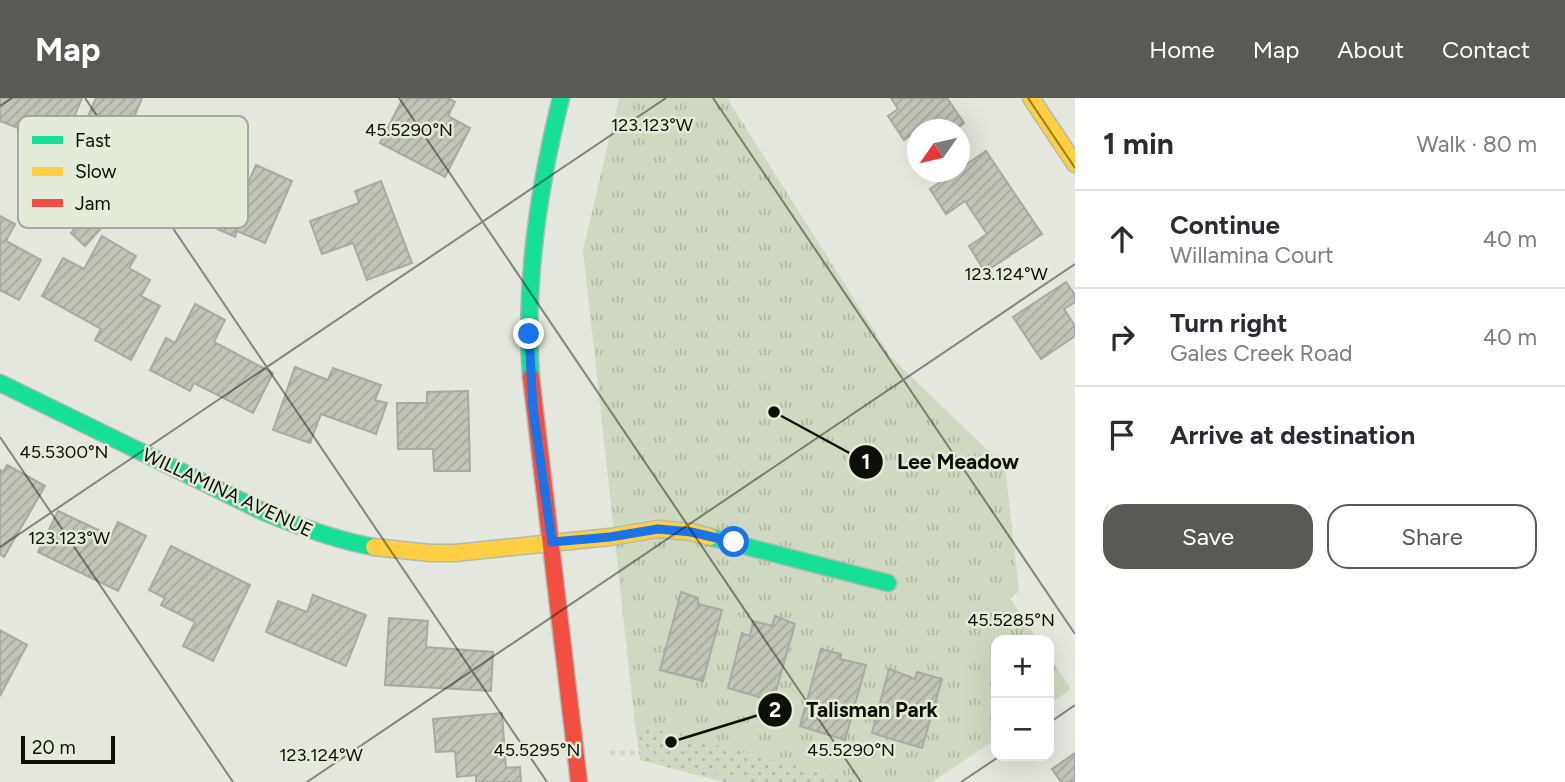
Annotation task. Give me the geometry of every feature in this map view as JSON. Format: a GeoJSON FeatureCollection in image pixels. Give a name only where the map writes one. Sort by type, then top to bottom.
{"type":"FeatureCollection","features":[{"type":"Feature","properties":{"kind":"street"},"geometry":{"type":"LineString","coordinates":[[561,98],[541,181],[528,286],[533,409],[552,542],[579,782]]}},
{"type":"Feature","properties":{"kind":"street"},"geometry":{"type":"LineString","coordinates":[[1031,98],[1075,164]]}},
{"type":"Feature","properties":{"kind":"street","name":"WILLAMINA AVENUE"},"geometry":{"type":"LineString","coordinates":[[0,383],[264,512],[345,542],[390,550],[455,553],[610,537],[658,529],[691,532],[888,583]]}},
{"type":"Feature","properties":{"kind":"path"},"geometry":{"type":"LineString","coordinates":[[575,752],[648,752],[745,782]]}},
{"type":"Feature","properties":{"kind":"green space"},"geometry":{"type":"Polygon","coordinates":[[[619,98],[727,98],[890,356],[1005,467],[1019,591],[1010,598],[1035,635],[991,635],[991,742],[932,782],[859,782],[635,724],[583,250],[619,98]]]}},
{"type":"Feature","properties":{"kind":"green space"},"geometry":{"type":"Polygon","coordinates":[[[1054,664],[1071,689],[1054,701],[1054,664]]]}},
{"type":"Feature","properties":{"kind":"green space"},"geometry":{"type":"Polygon","coordinates":[[[635,724],[859,782],[724,782],[640,760],[635,724]]]}},
{"type":"Feature","properties":{"kind":"building"},"geometry":{"type":"Polygon","coordinates":[[[0,98],[82,98],[74,116],[18,116],[18,128],[0,121],[0,98]]]}},
{"type":"Feature","properties":{"kind":"building"},"geometry":{"type":"Polygon","coordinates":[[[96,98],[142,98],[134,116],[88,116],[96,98]]]}},
{"type":"Feature","properties":{"kind":"building"},"geometry":{"type":"Polygon","coordinates":[[[403,98],[448,98],[455,102],[448,116],[470,128],[445,177],[380,143],[403,98]]]}},
{"type":"Feature","properties":{"kind":"building"},"geometry":{"type":"Polygon","coordinates":[[[891,98],[947,98],[961,119],[907,119],[907,138],[904,140],[888,116],[898,109],[891,98]]]}},
{"type":"Feature","properties":{"kind":"building"},"geometry":{"type":"Polygon","coordinates":[[[986,151],[1042,234],[985,272],[969,246],[987,234],[965,201],[946,214],[930,189],[940,182],[970,182],[970,162],[986,151]]]}},
{"type":"Feature","properties":{"kind":"building"},"geometry":{"type":"Polygon","coordinates":[[[256,165],[292,181],[265,243],[237,231],[235,237],[215,228],[248,228],[248,183],[256,165]]]}},
{"type":"Feature","properties":{"kind":"building"},"geometry":{"type":"Polygon","coordinates":[[[381,181],[412,263],[367,280],[353,243],[322,254],[310,221],[359,203],[355,191],[381,181]]]}},
{"type":"Feature","properties":{"kind":"building"},"geometry":{"type":"Polygon","coordinates":[[[0,216],[15,224],[6,241],[41,260],[19,300],[0,290],[0,216]]]}},
{"type":"Feature","properties":{"kind":"building"},"geometry":{"type":"Polygon","coordinates":[[[75,228],[101,228],[85,246],[71,233],[75,228]]]}},
{"type":"Feature","properties":{"kind":"building"},"geometry":{"type":"Polygon","coordinates":[[[102,236],[136,256],[129,268],[150,280],[141,296],[160,306],[131,360],[95,340],[101,329],[42,296],[63,258],[84,269],[102,236]]]}},
{"type":"Feature","properties":{"kind":"building"},"geometry":{"type":"Polygon","coordinates":[[[1066,282],[1075,295],[1075,302],[1064,309],[1075,326],[1075,336],[1041,359],[1013,317],[1066,282]]]}},
{"type":"Feature","properties":{"kind":"building"},"geometry":{"type":"Polygon","coordinates":[[[195,304],[225,320],[214,342],[273,373],[253,413],[194,383],[190,391],[150,370],[166,338],[175,343],[195,304]]]}},
{"type":"Feature","properties":{"kind":"building"},"geometry":{"type":"Polygon","coordinates":[[[295,367],[328,380],[333,368],[381,385],[375,400],[387,403],[376,434],[321,414],[310,443],[273,430],[295,367]]]}},
{"type":"Feature","properties":{"kind":"building"},"geometry":{"type":"Polygon","coordinates":[[[468,391],[470,471],[434,471],[433,449],[398,449],[397,403],[427,403],[427,392],[468,391]]]}},
{"type":"Feature","properties":{"kind":"building"},"geometry":{"type":"Polygon","coordinates":[[[7,465],[45,486],[4,557],[0,554],[0,470],[3,472],[7,465]]]}},
{"type":"Feature","properties":{"kind":"building"},"geometry":{"type":"Polygon","coordinates":[[[58,511],[111,536],[118,522],[146,536],[118,591],[38,552],[58,511]]]}},
{"type":"Feature","properties":{"kind":"building"},"geometry":{"type":"Polygon","coordinates":[[[171,546],[250,585],[213,661],[183,646],[195,622],[161,605],[165,598],[149,590],[171,546]]]}},
{"type":"Feature","properties":{"kind":"building"},"geometry":{"type":"Polygon","coordinates":[[[681,592],[698,598],[698,604],[722,610],[703,681],[660,670],[681,592]]]}},
{"type":"Feature","properties":{"kind":"building"},"geometry":{"type":"Polygon","coordinates":[[[313,595],[366,615],[346,666],[266,632],[278,601],[307,612],[313,595]]]}},
{"type":"Feature","properties":{"kind":"building"},"geometry":{"type":"Polygon","coordinates":[[[775,616],[795,624],[773,701],[728,688],[742,633],[750,636],[753,621],[772,626],[775,616]]]}},
{"type":"Feature","properties":{"kind":"building"},"geometry":{"type":"Polygon","coordinates":[[[389,618],[428,621],[426,647],[493,652],[491,691],[385,685],[389,618]]]}},
{"type":"Feature","properties":{"kind":"building"},"geometry":{"type":"Polygon","coordinates":[[[0,630],[27,645],[0,696],[0,630]]]}},
{"type":"Feature","properties":{"kind":"building"},"geometry":{"type":"Polygon","coordinates":[[[821,649],[841,654],[840,659],[866,665],[845,740],[800,726],[821,649]]]}},
{"type":"Feature","properties":{"kind":"building"},"geometry":{"type":"Polygon","coordinates":[[[889,669],[915,679],[917,672],[942,679],[922,748],[872,733],[889,669]]]}},
{"type":"Feature","properties":{"kind":"building"},"geometry":{"type":"Polygon","coordinates":[[[502,713],[506,768],[520,767],[521,782],[476,782],[476,775],[457,777],[455,751],[436,752],[433,719],[502,713]]]}},
{"type":"Feature","properties":{"kind":"building"},"geometry":{"type":"Polygon","coordinates":[[[1075,753],[1075,782],[1061,782],[1052,769],[1075,753]]]}},
{"type":"Feature","properties":{"kind":"traffic: fast"},"geometry":{"type":"LineString","coordinates":[[531,377],[531,272],[546,167],[561,98]]}},
{"type":"Feature","properties":{"kind":"traffic: fast"},"geometry":{"type":"LineString","coordinates":[[0,383],[264,512],[345,541],[374,547]]}},
{"type":"Feature","properties":{"kind":"traffic: fast"},"geometry":{"type":"LineString","coordinates":[[710,537],[888,583]]}},
{"type":"Feature","properties":{"kind":"traffic: slow"},"geometry":{"type":"LineString","coordinates":[[1031,98],[1075,164]]}},
{"type":"Feature","properties":{"kind":"traffic: slow"},"geometry":{"type":"LineString","coordinates":[[374,547],[455,553],[610,537],[658,529],[710,537]]}},
{"type":"Feature","properties":{"kind":"traffic: jam"},"geometry":{"type":"LineString","coordinates":[[531,377],[579,782]]}},
{"type":"Feature","properties":{"kind":"place","name":"Lee Meadow"},"geometry":{"type":"Point","coordinates":[774,412]}},
{"type":"Feature","properties":{"kind":"place","name":"Talisman Park"},"geometry":{"type":"Point","coordinates":[671,742]}},
{"type":"Feature","properties":{"kind":"route"},"geometry":{"type":"LineString","coordinates":[[529,334],[533,409],[552,542],[658,529],[691,532],[734,542]]}}]}
